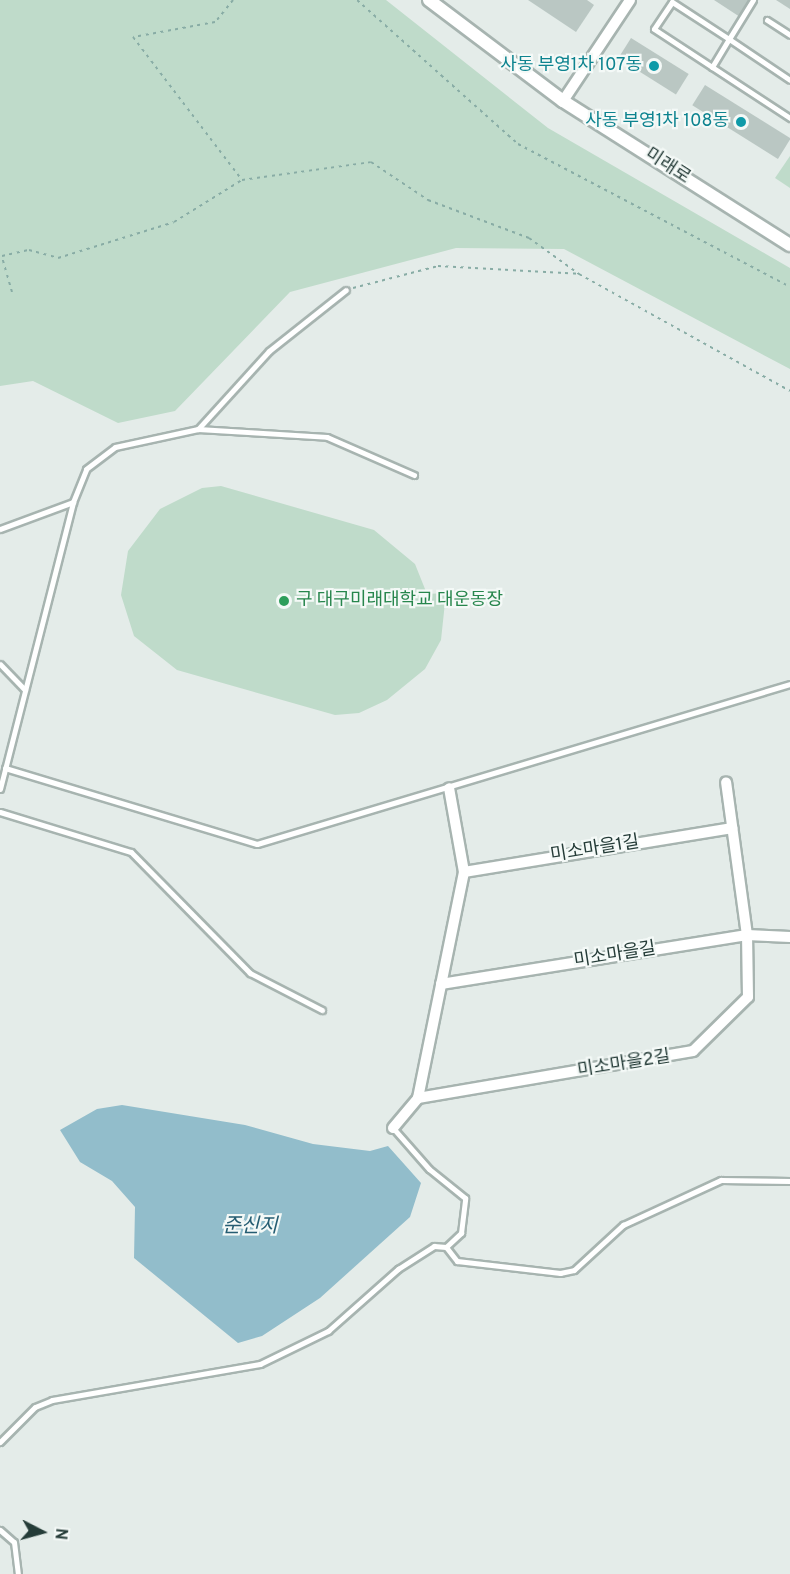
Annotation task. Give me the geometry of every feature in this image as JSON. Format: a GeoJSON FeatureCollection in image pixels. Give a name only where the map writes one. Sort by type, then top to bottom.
{"type":"FeatureCollection","features":[{"type":"Feature","properties":{"kind":"street","name":"미래로"},"geometry":{"type":"LineString","coordinates":[[429,0],[563,101],[789,243]]}},
{"type":"Feature","properties":{"kind":"street"},"geometry":{"type":"LineString","coordinates":[[563,101],[630,0]]}},
{"type":"Feature","properties":{"kind":"street"},"geometry":{"type":"LineString","coordinates":[[726,782],[747,935]]}},
{"type":"Feature","properties":{"kind":"street"},"geometry":{"type":"LineString","coordinates":[[393,1128],[418,1098],[464,872],[449,788]]}},
{"type":"Feature","properties":{"kind":"street","name":"미소마을1길"},"geometry":{"type":"LineString","coordinates":[[464,872],[732,828]]}},
{"type":"Feature","properties":{"kind":"street","name":"미소마을길"},"geometry":{"type":"LineString","coordinates":[[441,984],[747,935],[790,937]]}},
{"type":"Feature","properties":{"kind":"street","name":"미소마을2길"},"geometry":{"type":"LineString","coordinates":[[418,1098],[693,1051],[748,997],[747,935]]}},
{"type":"Feature","properties":{"kind":"lane"},"geometry":{"type":"LineString","coordinates":[[712,67],[753,0]]}},
{"type":"Feature","properties":{"kind":"lane"},"geometry":{"type":"LineString","coordinates":[[790,80],[672,2],[654,29],[790,118]]}},
{"type":"Feature","properties":{"kind":"lane"},"geometry":{"type":"LineString","coordinates":[[767,20],[790,35]]}},
{"type":"Feature","properties":{"kind":"lane"},"geometry":{"type":"LineString","coordinates":[[198,429],[269,351],[346,290]]}},
{"type":"Feature","properties":{"kind":"lane"},"geometry":{"type":"LineString","coordinates":[[0,789],[73,502],[86,469],[115,447],[198,429],[327,437],[414,475]]}},
{"type":"Feature","properties":{"kind":"lane"},"geometry":{"type":"LineString","coordinates":[[0,530],[73,502]]}},
{"type":"Feature","properties":{"kind":"lane"},"geometry":{"type":"LineString","coordinates":[[0,664],[25,690]]}},
{"type":"Feature","properties":{"kind":"lane"},"geometry":{"type":"LineString","coordinates":[[6,768],[257,844],[790,684]]}},
{"type":"Feature","properties":{"kind":"lane"},"geometry":{"type":"LineString","coordinates":[[0,812],[131,852],[250,973],[322,1010]]}},
{"type":"Feature","properties":{"kind":"lane"},"geometry":{"type":"LineString","coordinates":[[393,1128],[429,1169],[465,1198],[461,1233],[446,1247]]}},
{"type":"Feature","properties":{"kind":"lane"},"geometry":{"type":"LineString","coordinates":[[0,1442],[35,1407],[52,1400],[260,1364],[328,1331],[398,1269],[434,1246],[446,1247],[458,1261],[560,1273],[574,1270],[623,1225],[721,1180],[790,1181]]}},
{"type":"Feature","properties":{"kind":"lane"},"geometry":{"type":"LineString","coordinates":[[0,1530],[14,1542],[18,1574]]}},
{"type":"Feature","properties":{"kind":"path"},"geometry":{"type":"LineString","coordinates":[[233,0],[214,22],[133,37],[242,180]]}},
{"type":"Feature","properties":{"kind":"path"},"geometry":{"type":"LineString","coordinates":[[357,0],[518,144],[790,287]]}},
{"type":"Feature","properties":{"kind":"path"},"geometry":{"type":"LineString","coordinates":[[12,292],[2,256],[28,250],[58,258],[174,222],[242,180],[371,162],[428,200],[529,238],[579,274],[790,392]]}},
{"type":"Feature","properties":{"kind":"path"},"geometry":{"type":"LineString","coordinates":[[346,290],[438,266],[579,274]]}},
{"type":"Feature","properties":{"kind":"green space"},"geometry":{"type":"Polygon","coordinates":[[[0,0],[386,0],[548,128],[790,268],[790,369],[564,249],[456,248],[290,292],[175,411],[118,423],[33,381],[0,386],[0,0]]]}},
{"type":"Feature","properties":{"kind":"green space"},"geometry":{"type":"Polygon","coordinates":[[[790,156],[790,188],[775,178],[790,156]]]}},
{"type":"Feature","properties":{"kind":"green space","name":"구 대구미래대학교 대운동장"},"geometry":{"type":"Polygon","coordinates":[[[221,486],[374,530],[415,564],[427,594],[446,593],[441,640],[425,669],[387,700],[359,713],[335,715],[177,670],[134,636],[121,595],[128,551],[160,509],[202,488],[221,486]]]}},
{"type":"Feature","properties":{"kind":"water","name":"준신지"},"geometry":{"type":"Polygon","coordinates":[[[122,1105],[245,1125],[313,1144],[370,1151],[388,1146],[421,1183],[410,1217],[320,1298],[262,1336],[238,1343],[134,1258],[135,1207],[112,1181],[80,1162],[60,1130],[97,1109],[122,1105]]]}},
{"type":"Feature","properties":{"kind":"building"},"geometry":{"type":"Polygon","coordinates":[[[528,0],[587,0],[594,5],[576,32],[528,0]]]}},
{"type":"Feature","properties":{"kind":"building"},"geometry":{"type":"Polygon","coordinates":[[[714,0],[751,0],[740,17],[714,0]]]}},
{"type":"Feature","properties":{"kind":"building"},"geometry":{"type":"Polygon","coordinates":[[[776,0],[790,0],[790,9],[776,0]]]}},
{"type":"Feature","properties":{"kind":"building","name":"사동 부영1차 107동"},"geometry":{"type":"Polygon","coordinates":[[[631,38],[689,74],[676,94],[618,58],[631,38]]]}},
{"type":"Feature","properties":{"kind":"building","name":"사동 부영1차 108동"},"geometry":{"type":"Polygon","coordinates":[[[705,85],[790,138],[778,159],[692,105],[705,85]]]}},
{"type":"Feature","properties":{"kind":"place","name":"사동 부영1차 107동"},"geometry":{"type":"Point","coordinates":[654,66]}},
{"type":"Feature","properties":{"kind":"place","name":"사동 부영1차 108동"},"geometry":{"type":"Point","coordinates":[741,122]}},
{"type":"Feature","properties":{"kind":"place","name":"구 대구미래대학교 대운동장"},"geometry":{"type":"Point","coordinates":[284,601]}}]}
